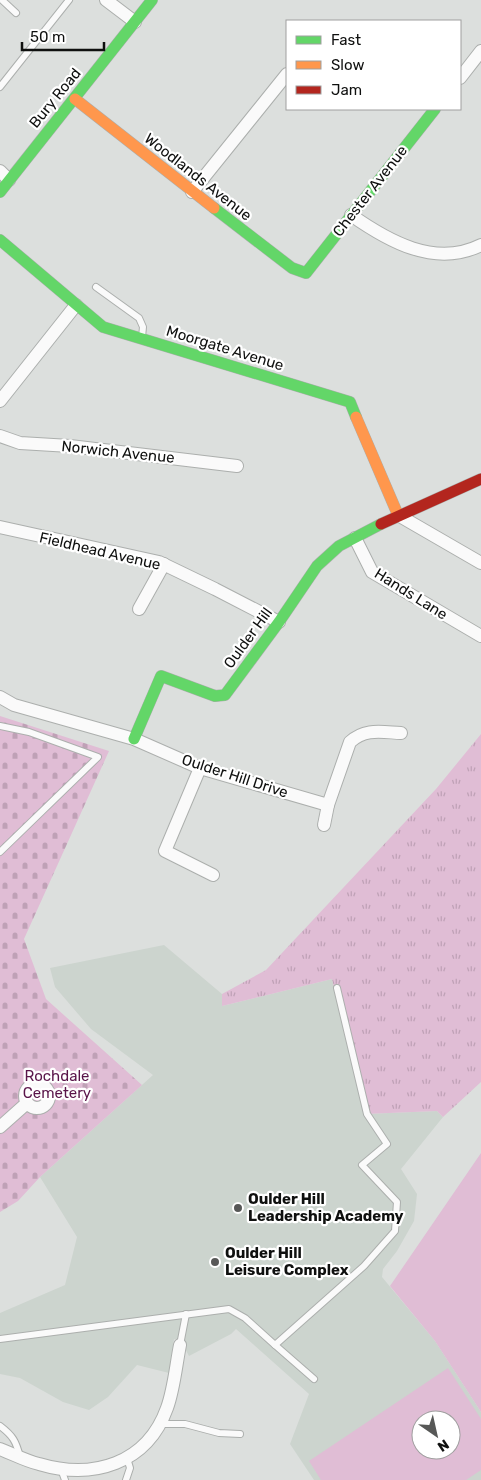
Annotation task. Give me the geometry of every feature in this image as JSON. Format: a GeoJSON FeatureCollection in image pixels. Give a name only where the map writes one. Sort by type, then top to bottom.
{"type":"FeatureCollection","features":[{"type":"Feature","properties":{"kind":"street"},"geometry":{"type":"LineString","coordinates":[[106,0],[135,22]]}},
{"type":"Feature","properties":{"kind":"street","name":"Bury Road"},"geometry":{"type":"LineString","coordinates":[[0,192],[5,175],[75,99],[152,0]]}},
{"type":"Feature","properties":{"kind":"street"},"geometry":{"type":"LineString","coordinates":[[461,77],[481,51]]}},
{"type":"Feature","properties":{"kind":"street"},"geometry":{"type":"LineString","coordinates":[[192,192],[286,75]]}},
{"type":"Feature","properties":{"kind":"street","name":"Woodlands Avenue"},"geometry":{"type":"LineString","coordinates":[[75,99],[292,268],[306,273]]}},
{"type":"Feature","properties":{"kind":"street","name":"Chester Avenue"},"geometry":{"type":"LineString","coordinates":[[306,273],[434,110]]}},
{"type":"Feature","properties":{"kind":"street"},"geometry":{"type":"LineString","coordinates":[[351,215],[376,233],[396,244],[423,252],[448,254],[481,246]]}},
{"type":"Feature","properties":{"kind":"street","name":"Moorgate Avenue"},"geometry":{"type":"LineString","coordinates":[[0,240],[103,327],[350,402],[398,515]]}},
{"type":"Feature","properties":{"kind":"street"},"geometry":{"type":"LineString","coordinates":[[0,401],[76,305]]}},
{"type":"Feature","properties":{"kind":"street","name":"Norwich Avenue"},"geometry":{"type":"LineString","coordinates":[[0,436],[20,443],[70,446],[237,466]]}},
{"type":"Feature","properties":{"kind":"street","name":"Oulder Hill"},"geometry":{"type":"LineString","coordinates":[[134,739],[161,676],[215,696],[225,695],[317,566],[339,546],[398,515],[481,479]]}},
{"type":"Feature","properties":{"kind":"street"},"geometry":{"type":"LineString","coordinates":[[398,515],[481,563]]}},
{"type":"Feature","properties":{"kind":"street","name":"Fieldhead Avenue"},"geometry":{"type":"LineString","coordinates":[[0,527],[164,564],[278,622]]}},
{"type":"Feature","properties":{"kind":"street","name":"Hands Lane"},"geometry":{"type":"LineString","coordinates":[[355,538],[372,572],[481,636]]}},
{"type":"Feature","properties":{"kind":"street"},"geometry":{"type":"LineString","coordinates":[[139,609],[164,564]]}},
{"type":"Feature","properties":{"kind":"street","name":"Oulder Hill Drive"},"geometry":{"type":"LineString","coordinates":[[0,697],[14,705],[134,739],[200,768],[328,805]]}},
{"type":"Feature","properties":{"kind":"street"},"geometry":{"type":"LineString","coordinates":[[324,825],[328,805],[350,742],[356,736],[367,732],[400,734]]}},
{"type":"Feature","properties":{"kind":"street"},"geometry":{"type":"LineString","coordinates":[[200,768],[165,851],[213,875]]}},
{"type":"Feature","properties":{"kind":"street"},"geometry":{"type":"LineString","coordinates":[[0,1127],[27,1103]]}},
{"type":"Feature","properties":{"kind":"street"},"geometry":{"type":"LineString","coordinates":[[0,1449],[63,1474],[97,1475],[115,1465],[146,1444],[160,1424],[168,1406],[180,1345]]}},
{"type":"Feature","properties":{"kind":"lane"},"geometry":{"type":"LineString","coordinates":[[2,0],[16,13]]}},
{"type":"Feature","properties":{"kind":"lane"},"geometry":{"type":"LineString","coordinates":[[0,87],[69,0]]}},
{"type":"Feature","properties":{"kind":"lane"},"geometry":{"type":"LineString","coordinates":[[96,287],[139,318],[143,327],[142,338]]}},
{"type":"Feature","properties":{"kind":"lane"},"geometry":{"type":"LineString","coordinates":[[0,726],[29,732],[98,757],[0,852]]}},
{"type":"Feature","properties":{"kind":"lane"},"geometry":{"type":"LineString","coordinates":[[275,1345],[364,1266],[396,1231],[397,1202],[362,1165],[387,1144],[367,1114],[337,988]]}},
{"type":"Feature","properties":{"kind":"lane"},"geometry":{"type":"LineString","coordinates":[[0,1340],[229,1309],[245,1318],[314,1379]]}},
{"type":"Feature","properties":{"kind":"lane"},"geometry":{"type":"LineString","coordinates":[[180,1345],[186,1314]]}},
{"type":"Feature","properties":{"kind":"lane"},"geometry":{"type":"LineString","coordinates":[[160,1424],[185,1424],[219,1433],[240,1434]]}},
{"type":"Feature","properties":{"kind":"lane"},"geometry":{"type":"LineString","coordinates":[[0,1426],[12,1436],[20,1457]]}},
{"type":"Feature","properties":{"kind":"lane"},"geometry":{"type":"LineString","coordinates":[[126,1480],[130,1468],[127,1458]]}},
{"type":"Feature","properties":{"kind":"shaded area","name":"Oulder Hill Leadership Academy"},"geometry":{"type":"Polygon","coordinates":[[[164,945],[222,994],[222,1006],[332,979],[365,1114],[437,1111],[443,1117],[401,1169],[417,1194],[414,1221],[397,1251],[383,1269],[382,1277],[435,1341],[481,1412],[481,1480],[314,1480],[290,1444],[309,1394],[236,1329],[231,1334],[189,1356],[181,1341],[174,1339],[169,1373],[137,1365],[108,1397],[89,1410],[63,1402],[20,1378],[0,1374],[0,1313],[65,1285],[77,1237],[40,1177],[153,1075],[91,1029],[55,987],[50,968],[164,945]]]}},
{"type":"Feature","properties":{"kind":"green space","name":"Rochdale Cemetery"},"geometry":{"type":"Polygon","coordinates":[[[0,716],[109,751],[24,939],[46,999],[142,1085],[40,1177],[18,1201],[0,1212],[0,716]]]}},
{"type":"Feature","properties":{"kind":"green space"},"geometry":{"type":"Polygon","coordinates":[[[481,734],[481,1082],[443,1117],[437,1111],[365,1114],[332,979],[222,1006],[222,994],[266,970],[436,789],[481,734]]]}},
{"type":"Feature","properties":{"kind":"green space"},"geometry":{"type":"Polygon","coordinates":[[[481,1153],[481,1412],[435,1341],[390,1286],[481,1153]]]}},
{"type":"Feature","properties":{"kind":"green space"},"geometry":{"type":"Polygon","coordinates":[[[448,1368],[481,1419],[481,1470],[466,1480],[321,1480],[309,1461],[448,1368]]]}},
{"type":"Feature","properties":{"kind":"traffic: fast"},"geometry":{"type":"LineString","coordinates":[[0,192],[152,0]]}},
{"type":"Feature","properties":{"kind":"traffic: fast"},"geometry":{"type":"LineString","coordinates":[[214,208],[292,268],[306,273],[434,110]]}},
{"type":"Feature","properties":{"kind":"traffic: fast"},"geometry":{"type":"LineString","coordinates":[[0,240],[103,327],[350,402],[356,417]]}},
{"type":"Feature","properties":{"kind":"traffic: fast"},"geometry":{"type":"LineString","coordinates":[[134,739],[161,676],[215,696],[225,695],[279,622],[317,566],[339,546],[381,524]]}},
{"type":"Feature","properties":{"kind":"traffic: slow"},"geometry":{"type":"LineString","coordinates":[[75,99],[214,208]]}},
{"type":"Feature","properties":{"kind":"traffic: slow"},"geometry":{"type":"LineString","coordinates":[[356,417],[398,515]]}},
{"type":"Feature","properties":{"kind":"traffic: jam"},"geometry":{"type":"LineString","coordinates":[[381,524],[481,479]]}},
{"type":"Feature","properties":{"kind":"place","name":"Oulder Hill Leadership Academy"},"geometry":{"type":"Point","coordinates":[238,1208]}},
{"type":"Feature","properties":{"kind":"place","name":"Oulder Hill Leisure Complex"},"geometry":{"type":"Point","coordinates":[215,1262]}}]}
